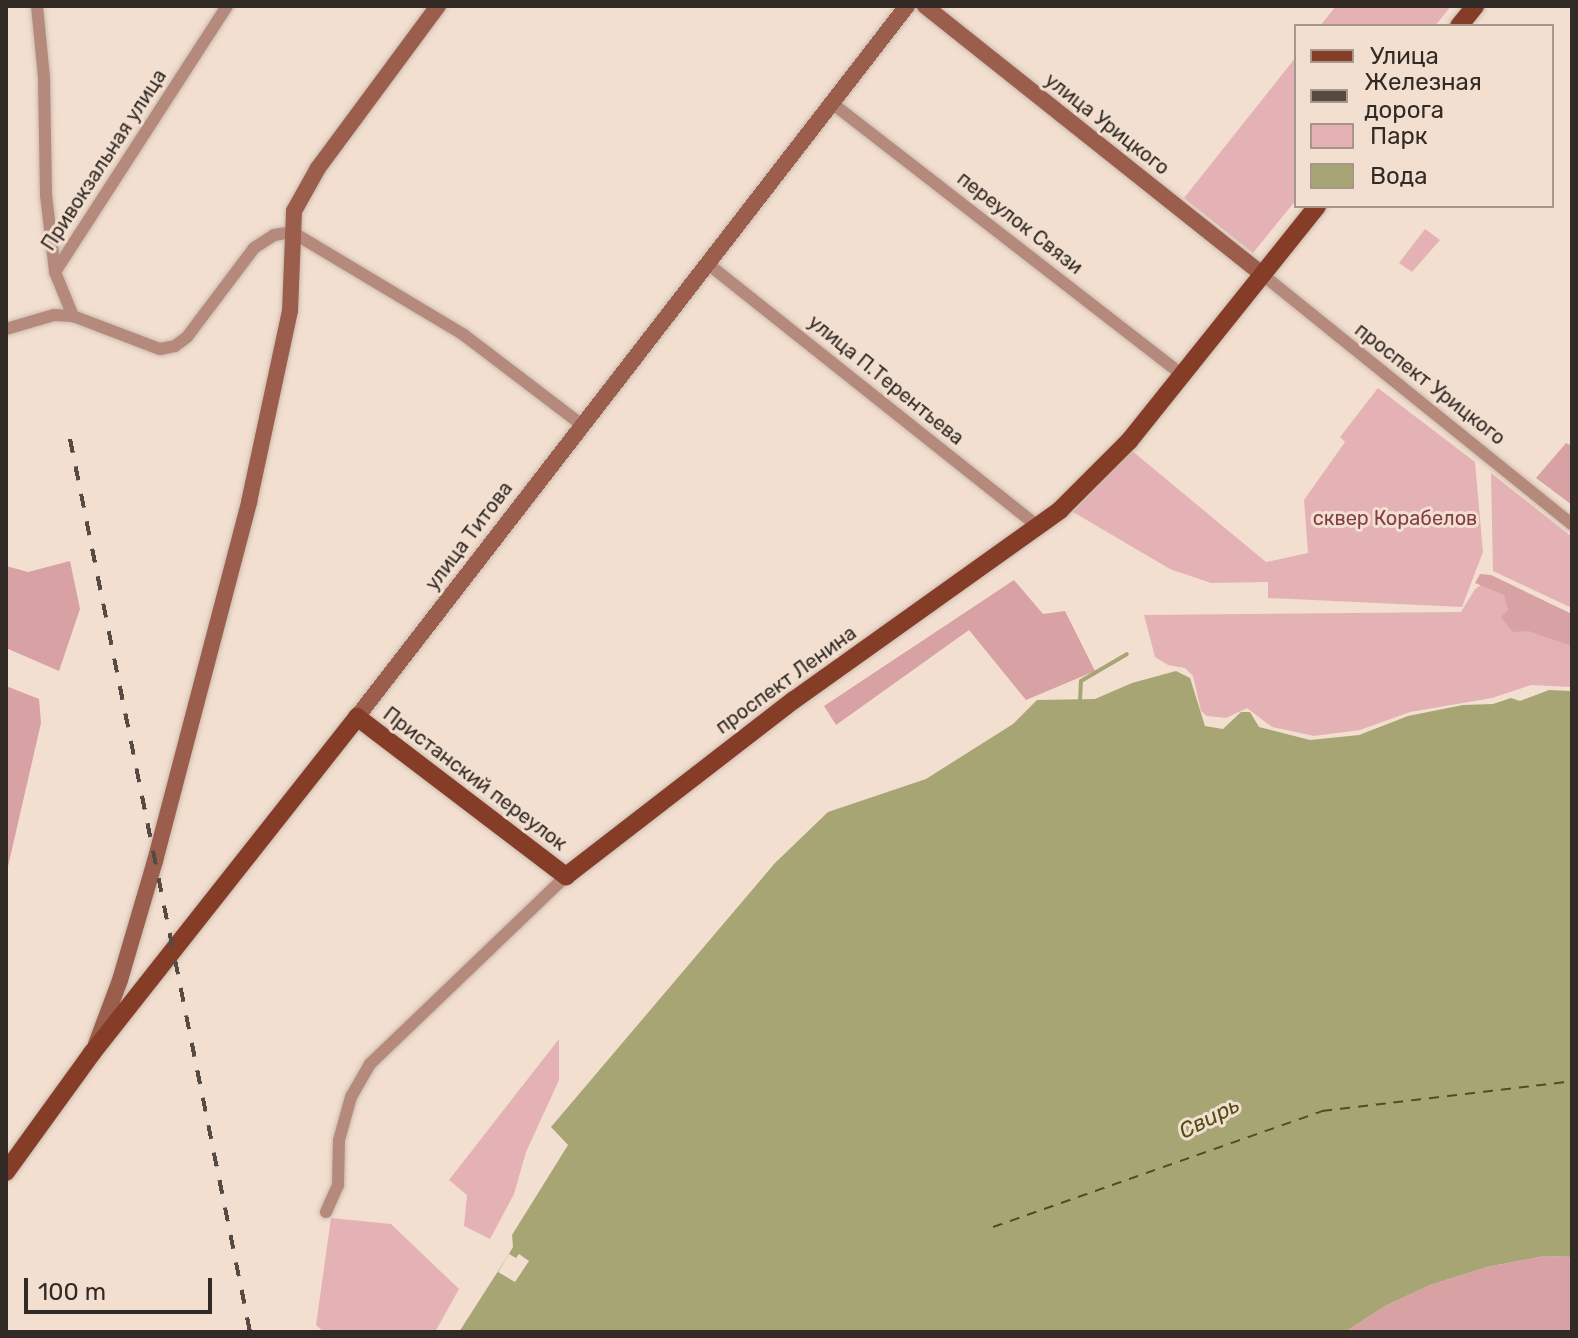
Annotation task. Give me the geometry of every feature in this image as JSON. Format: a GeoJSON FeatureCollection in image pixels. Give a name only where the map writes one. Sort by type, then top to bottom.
{"type":"FeatureCollection","features":[{"type":"Feature","properties":{"kind":"main road"},"geometry":{"type":"LineString","coordinates":[[1461,24],[1475,6]]}},
{"type":"Feature","properties":{"kind":"main road","name":"проспект Ленина"},"geometry":{"type":"LineString","coordinates":[[566,876],[782,709],[1039,527],[1129,441],[1315,208]]}},
{"type":"Feature","properties":{"kind":"main road","name":"Пристанский переулок"},"geometry":{"type":"LineString","coordinates":[[357,717],[566,876]]}},
{"type":"Feature","properties":{"kind":"main road","name":"улица Титова"},"geometry":{"type":"LineString","coordinates":[[6,1172],[92,1053],[357,717]]}},
{"type":"Feature","properties":{"kind":"street","name":"Привокзальная улица"},"geometry":{"type":"LineString","coordinates":[[37,6],[44,78],[46,195],[55,272]]}},
{"type":"Feature","properties":{"kind":"street","name":"Привокзальная улица"},"geometry":{"type":"LineString","coordinates":[[55,272],[227,6]]}},
{"type":"Feature","properties":{"kind":"street"},"geometry":{"type":"LineString","coordinates":[[92,1053],[120,980],[155,861],[249,502],[290,311],[294,211],[303,189],[438,6]]}},
{"type":"Feature","properties":{"kind":"street","name":"улица Титова"},"geometry":{"type":"LineString","coordinates":[[357,717],[907,6]]}},
{"type":"Feature","properties":{"kind":"street","name":"улица Урицкого"},"geometry":{"type":"LineString","coordinates":[[925,6],[1263,275]]}},
{"type":"Feature","properties":{"kind":"street","name":"переулок Связи"},"geometry":{"type":"LineString","coordinates":[[833,104],[1182,375]]}},
{"type":"Feature","properties":{"kind":"street"},"geometry":{"type":"LineString","coordinates":[[6,329],[54,315],[73,316],[160,349],[175,346],[187,337],[254,248],[274,235],[292,232],[464,335],[581,424]]}},
{"type":"Feature","properties":{"kind":"street","name":"улица П.Терентьева"},"geometry":{"type":"LineString","coordinates":[[708,264],[1039,527]]}},
{"type":"Feature","properties":{"kind":"street"},"geometry":{"type":"LineString","coordinates":[[55,272],[73,316]]}},
{"type":"Feature","properties":{"kind":"street","name":"проспект Урицкого"},"geometry":{"type":"LineString","coordinates":[[1263,275],[1572,524]]}},
{"type":"Feature","properties":{"kind":"street","name":"проспект Ленина"},"geometry":{"type":"LineString","coordinates":[[326,1212],[338,1185],[339,1140],[351,1097],[370,1064],[566,876]]}},
{"type":"Feature","properties":{"kind":"green space"},"geometry":{"type":"Polygon","coordinates":[[[1336,6],[1451,6],[1437,24],[1322,24],[1336,6]]]}},
{"type":"Feature","properties":{"kind":"green space"},"geometry":{"type":"Polygon","coordinates":[[[1294,60],[1294,202],[1253,253],[1184,198],[1294,60]]]}},
{"type":"Feature","properties":{"kind":"green space"},"geometry":{"type":"Polygon","coordinates":[[[1425,229],[1440,240],[1412,272],[1399,263],[1425,229]]]}},
{"type":"Feature","properties":{"kind":"green space","name":"сквер Корабелов"},"geometry":{"type":"Polygon","coordinates":[[[1378,388],[1475,462],[1483,552],[1462,607],[1268,598],[1268,582],[1211,583],[1170,569],[1073,512],[1131,450],[1266,562],[1308,553],[1304,500],[1345,442],[1340,437],[1378,388]]]}},
{"type":"Feature","properties":{"kind":"green space"},"geometry":{"type":"Polygon","coordinates":[[[1491,473],[1572,537],[1572,608],[1493,571],[1491,473]]]}},
{"type":"Feature","properties":{"kind":"green space"},"geometry":{"type":"Polygon","coordinates":[[[1481,585],[1495,587],[1572,627],[1572,687],[1531,685],[1492,698],[1410,712],[1360,730],[1314,736],[1272,727],[1247,708],[1226,718],[1207,716],[1201,711],[1193,676],[1185,668],[1168,665],[1155,657],[1144,615],[1461,612],[1475,589],[1481,585]]]}},
{"type":"Feature","properties":{"kind":"green space"},"geometry":{"type":"Polygon","coordinates":[[[559,1039],[559,1080],[526,1152],[514,1194],[490,1239],[464,1226],[467,1195],[449,1180],[559,1039]]]}},
{"type":"Feature","properties":{"kind":"green space"},"geometry":{"type":"Polygon","coordinates":[[[331,1218],[391,1224],[459,1289],[435,1332],[324,1332],[316,1325],[331,1218]]]}},
{"type":"Feature","properties":{"kind":"shaded area"},"geometry":{"type":"Polygon","coordinates":[[[1566,443],[1572,446],[1572,505],[1536,478],[1566,443]]]}},
{"type":"Feature","properties":{"kind":"shaded area"},"geometry":{"type":"Polygon","coordinates":[[[70,561],[80,609],[59,671],[6,648],[6,566],[28,572],[70,561]]]}},
{"type":"Feature","properties":{"kind":"shaded area"},"geometry":{"type":"Polygon","coordinates":[[[1480,574],[1491,575],[1572,614],[1572,646],[1528,631],[1513,632],[1501,617],[1508,610],[1504,595],[1475,583],[1480,574]]]}},
{"type":"Feature","properties":{"kind":"shaded area"},"geometry":{"type":"Polygon","coordinates":[[[1014,580],[1043,614],[1065,611],[1095,671],[1026,700],[969,630],[836,725],[824,706],[1014,580]]]}},
{"type":"Feature","properties":{"kind":"shaded area"},"geometry":{"type":"Polygon","coordinates":[[[6,686],[39,699],[41,723],[6,875],[6,686]]]}},
{"type":"Feature","properties":{"kind":"shaded area"},"geometry":{"type":"Polygon","coordinates":[[[1545,1256],[1572,1257],[1572,1332],[1345,1332],[1385,1306],[1430,1285],[1487,1267],[1545,1256]]]}},
{"type":"Feature","properties":{"kind":"water","name":"Свирь"},"geometry":{"type":"Polygon","coordinates":[[[1176,671],[1190,678],[1205,726],[1223,729],[1241,712],[1250,712],[1259,727],[1310,740],[1359,735],[1408,716],[1463,705],[1493,704],[1511,698],[1520,701],[1549,690],[1572,691],[1572,1257],[1545,1256],[1487,1267],[1430,1285],[1385,1306],[1345,1332],[459,1332],[509,1254],[513,1247],[512,1235],[568,1145],[551,1127],[775,863],[828,812],[926,779],[1013,724],[1037,700],[1095,699],[1132,683],[1176,671]]]}},
{"type":"Feature","properties":{"kind":"pier"},"geometry":{"type":"Polygon","coordinates":[[[509,1254],[516,1258],[519,1254],[529,1261],[515,1282],[498,1272],[509,1254]]]}},
{"type":"Feature","properties":{"kind":"waterway"},"geometry":{"type":"LineString","coordinates":[[1080,700],[1081,681],[1127,654]]}},
{"type":"Feature","properties":{"kind":"ferry route"},"geometry":{"type":"LineString","coordinates":[[993,1227],[1322,1111],[1572,1081]]}},
{"type":"Feature","properties":{"kind":"railway"},"geometry":{"type":"LineString","coordinates":[[70,439],[250,1332]]}}]}
